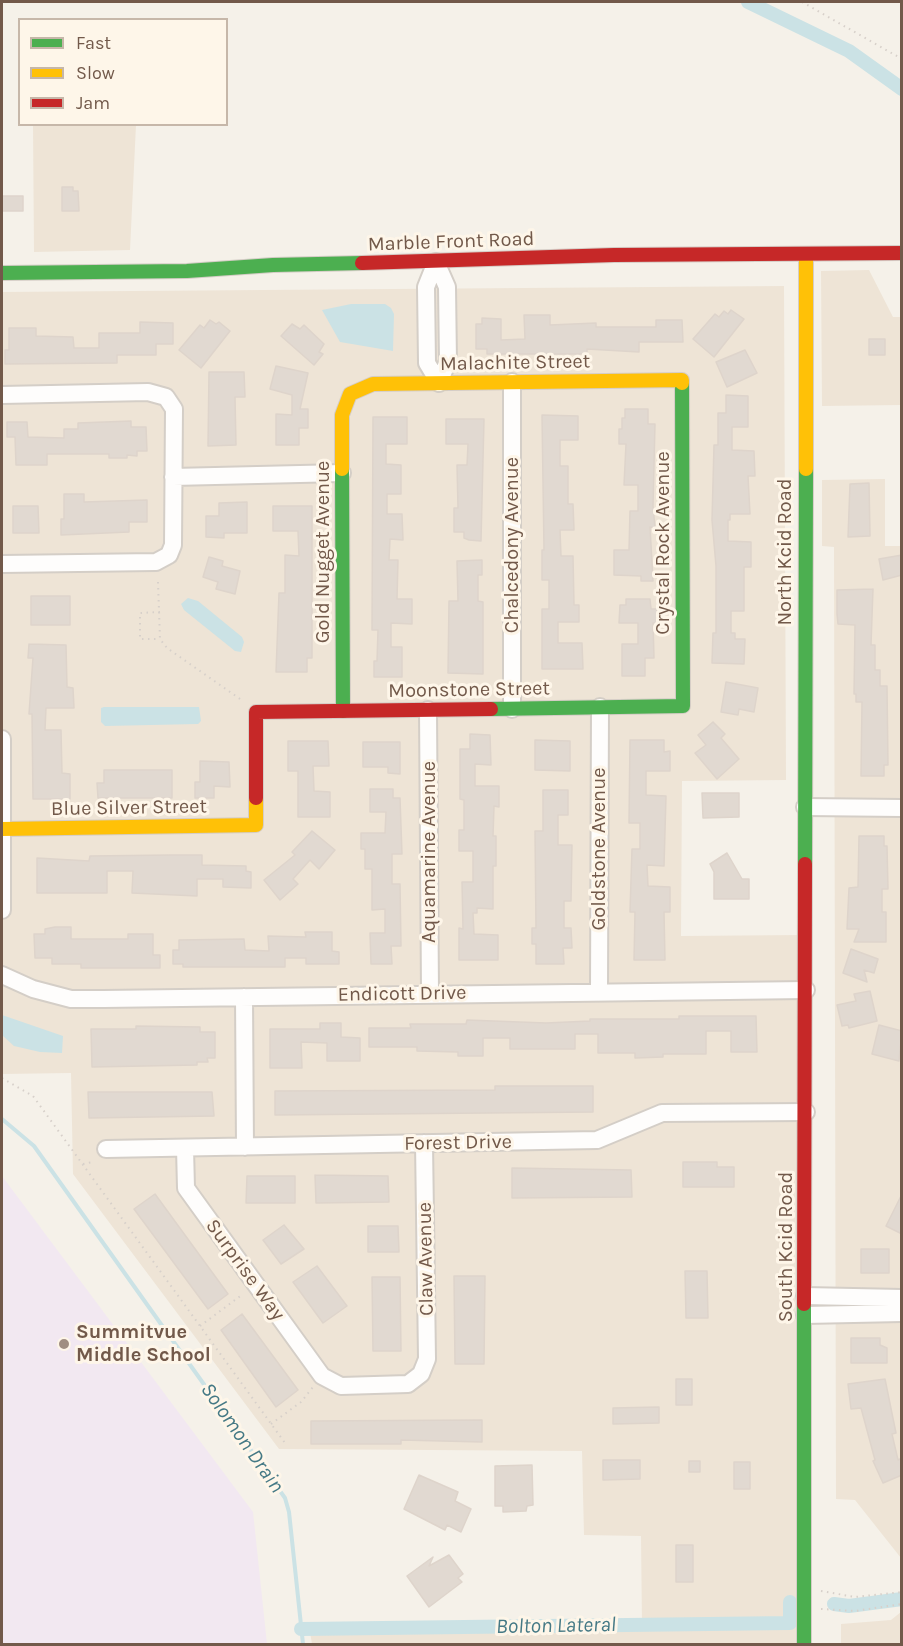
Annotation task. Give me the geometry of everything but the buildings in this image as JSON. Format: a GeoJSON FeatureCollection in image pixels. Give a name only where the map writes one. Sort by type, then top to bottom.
{"type":"FeatureCollection","features":[{"type":"Feature","properties":{"kind":"street","name":"Marble Front Road"},"geometry":{"type":"LineString","coordinates":[[2,273],[188,271],[273,265],[614,255],[902,253]]}},
{"type":"Feature","properties":{"kind":"street","name":"North Kcid Road"},"geometry":{"type":"LineString","coordinates":[[806,255],[806,850]]}},
{"type":"Feature","properties":{"kind":"street"},"geometry":{"type":"LineString","coordinates":[[436,262],[426,287],[427,363],[439,383]]}},
{"type":"Feature","properties":{"kind":"street","name":"Malachite Street"},"geometry":{"type":"LineString","coordinates":[[350,394],[373,384],[682,380]]}},
{"type":"Feature","properties":{"kind":"street","name":"Crystal Rock Avenue"},"geometry":{"type":"LineString","coordinates":[[682,380],[683,706]]}},
{"type":"Feature","properties":{"kind":"street","name":"Chalcedony Avenue"},"geometry":{"type":"LineString","coordinates":[[512,382],[512,709]]}},
{"type":"Feature","properties":{"kind":"street"},"geometry":{"type":"LineString","coordinates":[[2,395],[148,392],[166,397],[174,409],[173,545],[169,555],[156,562],[2,564]]}},
{"type":"Feature","properties":{"kind":"street","name":"Gold Nugget Avenue"},"geometry":{"type":"LineString","coordinates":[[343,711],[342,415],[350,394]]}},
{"type":"Feature","properties":{"kind":"street"},"geometry":{"type":"LineString","coordinates":[[173,477],[342,473]]}},
{"type":"Feature","properties":{"kind":"street","name":"Moonstone Street"},"geometry":{"type":"LineString","coordinates":[[256,712],[683,706]]}},
{"type":"Feature","properties":{"kind":"street","name":"Goldstone Avenue"},"geometry":{"type":"LineString","coordinates":[[599,991],[600,707]]}},
{"type":"Feature","properties":{"kind":"street","name":"Aquamarine Avenue"},"geometry":{"type":"LineString","coordinates":[[428,710],[430,993]]}},
{"type":"Feature","properties":{"kind":"street","name":"Blue Silver Street"},"geometry":{"type":"LineString","coordinates":[[2,830],[256,825],[256,712]]}},
{"type":"Feature","properties":{"kind":"street"},"geometry":{"type":"LineString","coordinates":[[2,739],[2,910]]}},
{"type":"Feature","properties":{"kind":"street"},"geometry":{"type":"LineString","coordinates":[[805,807],[902,808]]}},
{"type":"Feature","properties":{"kind":"street","name":"South Kcid Road"},"geometry":{"type":"LineString","coordinates":[[804,1644],[806,850]]}},
{"type":"Feature","properties":{"kind":"street","name":"Endicott Drive"},"geometry":{"type":"LineString","coordinates":[[2,975],[33,989],[71,999],[806,990]]}},
{"type":"Feature","properties":{"kind":"street"},"geometry":{"type":"LineString","coordinates":[[243,997],[245,1147]]}},
{"type":"Feature","properties":{"kind":"street","name":"Forest Drive"},"geometry":{"type":"LineString","coordinates":[[106,1149],[597,1140],[662,1113],[806,1112]]}},
{"type":"Feature","properties":{"kind":"street","name":"Claw Avenue"},"geometry":{"type":"LineString","coordinates":[[332,1381],[341,1386],[408,1384],[421,1374],[427,1359],[424,1143]]}},
{"type":"Feature","properties":{"kind":"street","name":"Surprise Way"},"geometry":{"type":"LineString","coordinates":[[184,1148],[186,1188],[322,1376],[332,1381]]}},
{"type":"Feature","properties":{"kind":"street"},"geometry":{"type":"LineString","coordinates":[[805,1296],[902,1298]]}},
{"type":"Feature","properties":{"kind":"street"},"geometry":{"type":"LineString","coordinates":[[805,1315],[902,1313]]}},
{"type":"Feature","properties":{"kind":"path"},"geometry":{"type":"LineString","coordinates":[[802,2],[902,59]]}},
{"type":"Feature","properties":{"kind":"path"},"geometry":{"type":"LineString","coordinates":[[158,582],[160,639],[167,648],[232,692],[256,712]]}},
{"type":"Feature","properties":{"kind":"path"},"geometry":{"type":"LineString","coordinates":[[160,612],[140,613],[140,639],[160,639]]}},
{"type":"Feature","properties":{"kind":"path"},"geometry":{"type":"LineString","coordinates":[[2,1078],[33,1096],[285,1443]]}},
{"type":"Feature","properties":{"kind":"path"},"geometry":{"type":"LineString","coordinates":[[83,1164],[93,1162]]}},
{"type":"Feature","properties":{"kind":"path"},"geometry":{"type":"LineString","coordinates":[[200,1326],[245,1292]]}},
{"type":"Feature","properties":{"kind":"path"},"geometry":{"type":"LineString","coordinates":[[271,1424],[301,1402],[314,1386]]}},
{"type":"Feature","properties":{"kind":"path"},"geometry":{"type":"LineString","coordinates":[[821,1591],[855,1597],[902,1592]]}},
{"type":"Feature","properties":{"kind":"path"},"geometry":{"type":"LineString","coordinates":[[821,1609],[855,1611],[902,1604]]}},
{"type":"Feature","properties":{"kind":"shaded area"},"geometry":{"type":"Polygon","coordinates":[[[33,126],[136,126],[130,250],[34,252],[33,126]]]}},
{"type":"Feature","properties":{"kind":"shaded area"},"geometry":{"type":"Polygon","coordinates":[[[869,270],[893,317],[901,317],[901,405],[822,406],[821,271],[869,270]]]}},
{"type":"Feature","properties":{"kind":"shaded area"},"geometry":{"type":"Polygon","coordinates":[[[784,286],[786,780],[682,781],[681,936],[803,935],[804,1644],[312,1644],[310,1632],[642,1626],[641,1536],[584,1535],[582,1451],[279,1449],[73,1174],[71,1073],[2,1074],[2,292],[784,286]]]}},
{"type":"Feature","properties":{"kind":"shaded area"},"geometry":{"type":"Polygon","coordinates":[[[885,479],[885,546],[901,546],[901,1558],[855,1500],[836,1499],[834,547],[822,546],[822,480],[885,479]]]}},
{"type":"Feature","properties":{"kind":"shaded area","name":"Summitvue Middle School"},"geometry":{"type":"Polygon","coordinates":[[[2,1176],[253,1512],[267,1644],[2,1644],[2,1176]]]}},
{"type":"Feature","properties":{"kind":"shaded area"},"geometry":{"type":"Polygon","coordinates":[[[901,1612],[901,1644],[841,1644],[841,1624],[891,1620],[901,1612]]]}},
{"type":"Feature","properties":{"kind":"water"},"geometry":{"type":"Polygon","coordinates":[[[351,304],[385,304],[391,308],[394,314],[393,351],[340,342],[322,310],[351,304]]]}},
{"type":"Feature","properties":{"kind":"water"},"geometry":{"type":"Polygon","coordinates":[[[188,598],[198,601],[242,637],[244,642],[241,652],[235,651],[184,610],[181,604],[188,598]]]}},
{"type":"Feature","properties":{"kind":"water"},"geometry":{"type":"Polygon","coordinates":[[[199,707],[201,721],[198,724],[105,726],[101,722],[101,708],[199,707]]]}},
{"type":"Feature","properties":{"kind":"water"},"geometry":{"type":"Polygon","coordinates":[[[2,1015],[63,1036],[62,1053],[40,1052],[14,1046],[2,1035],[2,1015]]]}},
{"type":"Feature","properties":{"kind":"waterway"},"geometry":{"type":"LineString","coordinates":[[748,2],[849,51],[902,89]]}},
{"type":"Feature","properties":{"kind":"waterway","name":"Solomon Drain"},"geometry":{"type":"LineString","coordinates":[[2,1119],[34,1146],[285,1498],[289,1512],[303,1644]]}},
{"type":"Feature","properties":{"kind":"waterway","name":"Bolton Lateral"},"geometry":{"type":"LineString","coordinates":[[834,1604],[849,1606],[902,1599]]}},
{"type":"Feature","properties":{"kind":"waterway","name":"Bolton Lateral"},"geometry":{"type":"LineString","coordinates":[[301,1629],[790,1623],[790,1602]]}},
{"type":"Feature","properties":{"kind":"traffic: fast"},"geometry":{"type":"LineString","coordinates":[[2,273],[187,271],[273,265],[362,263]]}},
{"type":"Feature","properties":{"kind":"traffic: fast"},"geometry":{"type":"LineString","coordinates":[[491,709],[683,706],[682,383]]}},
{"type":"Feature","properties":{"kind":"traffic: fast"},"geometry":{"type":"LineString","coordinates":[[342,469],[343,711]]}},
{"type":"Feature","properties":{"kind":"traffic: fast"},"geometry":{"type":"LineString","coordinates":[[805,864],[806,469]]}},
{"type":"Feature","properties":{"kind":"traffic: fast"},"geometry":{"type":"LineString","coordinates":[[804,1304],[804,1644]]}},
{"type":"Feature","properties":{"kind":"traffic: slow"},"geometry":{"type":"LineString","coordinates":[[806,255],[806,469]]}},
{"type":"Feature","properties":{"kind":"traffic: slow"},"geometry":{"type":"LineString","coordinates":[[342,469],[342,415],[350,394],[373,384],[682,380],[682,383]]}},
{"type":"Feature","properties":{"kind":"traffic: slow"},"geometry":{"type":"LineString","coordinates":[[2,829],[256,825],[256,798]]}},
{"type":"Feature","properties":{"kind":"traffic: jam"},"geometry":{"type":"LineString","coordinates":[[362,263],[614,255],[902,253]]}},
{"type":"Feature","properties":{"kind":"traffic: jam"},"geometry":{"type":"LineString","coordinates":[[256,798],[256,712],[491,709]]}},
{"type":"Feature","properties":{"kind":"traffic: jam"},"geometry":{"type":"LineString","coordinates":[[804,1304],[805,864]]}},
{"type":"Feature","properties":{"kind":"place","name":"Summitvue Middle School"},"geometry":{"type":"Point","coordinates":[64,1344]}}]}
